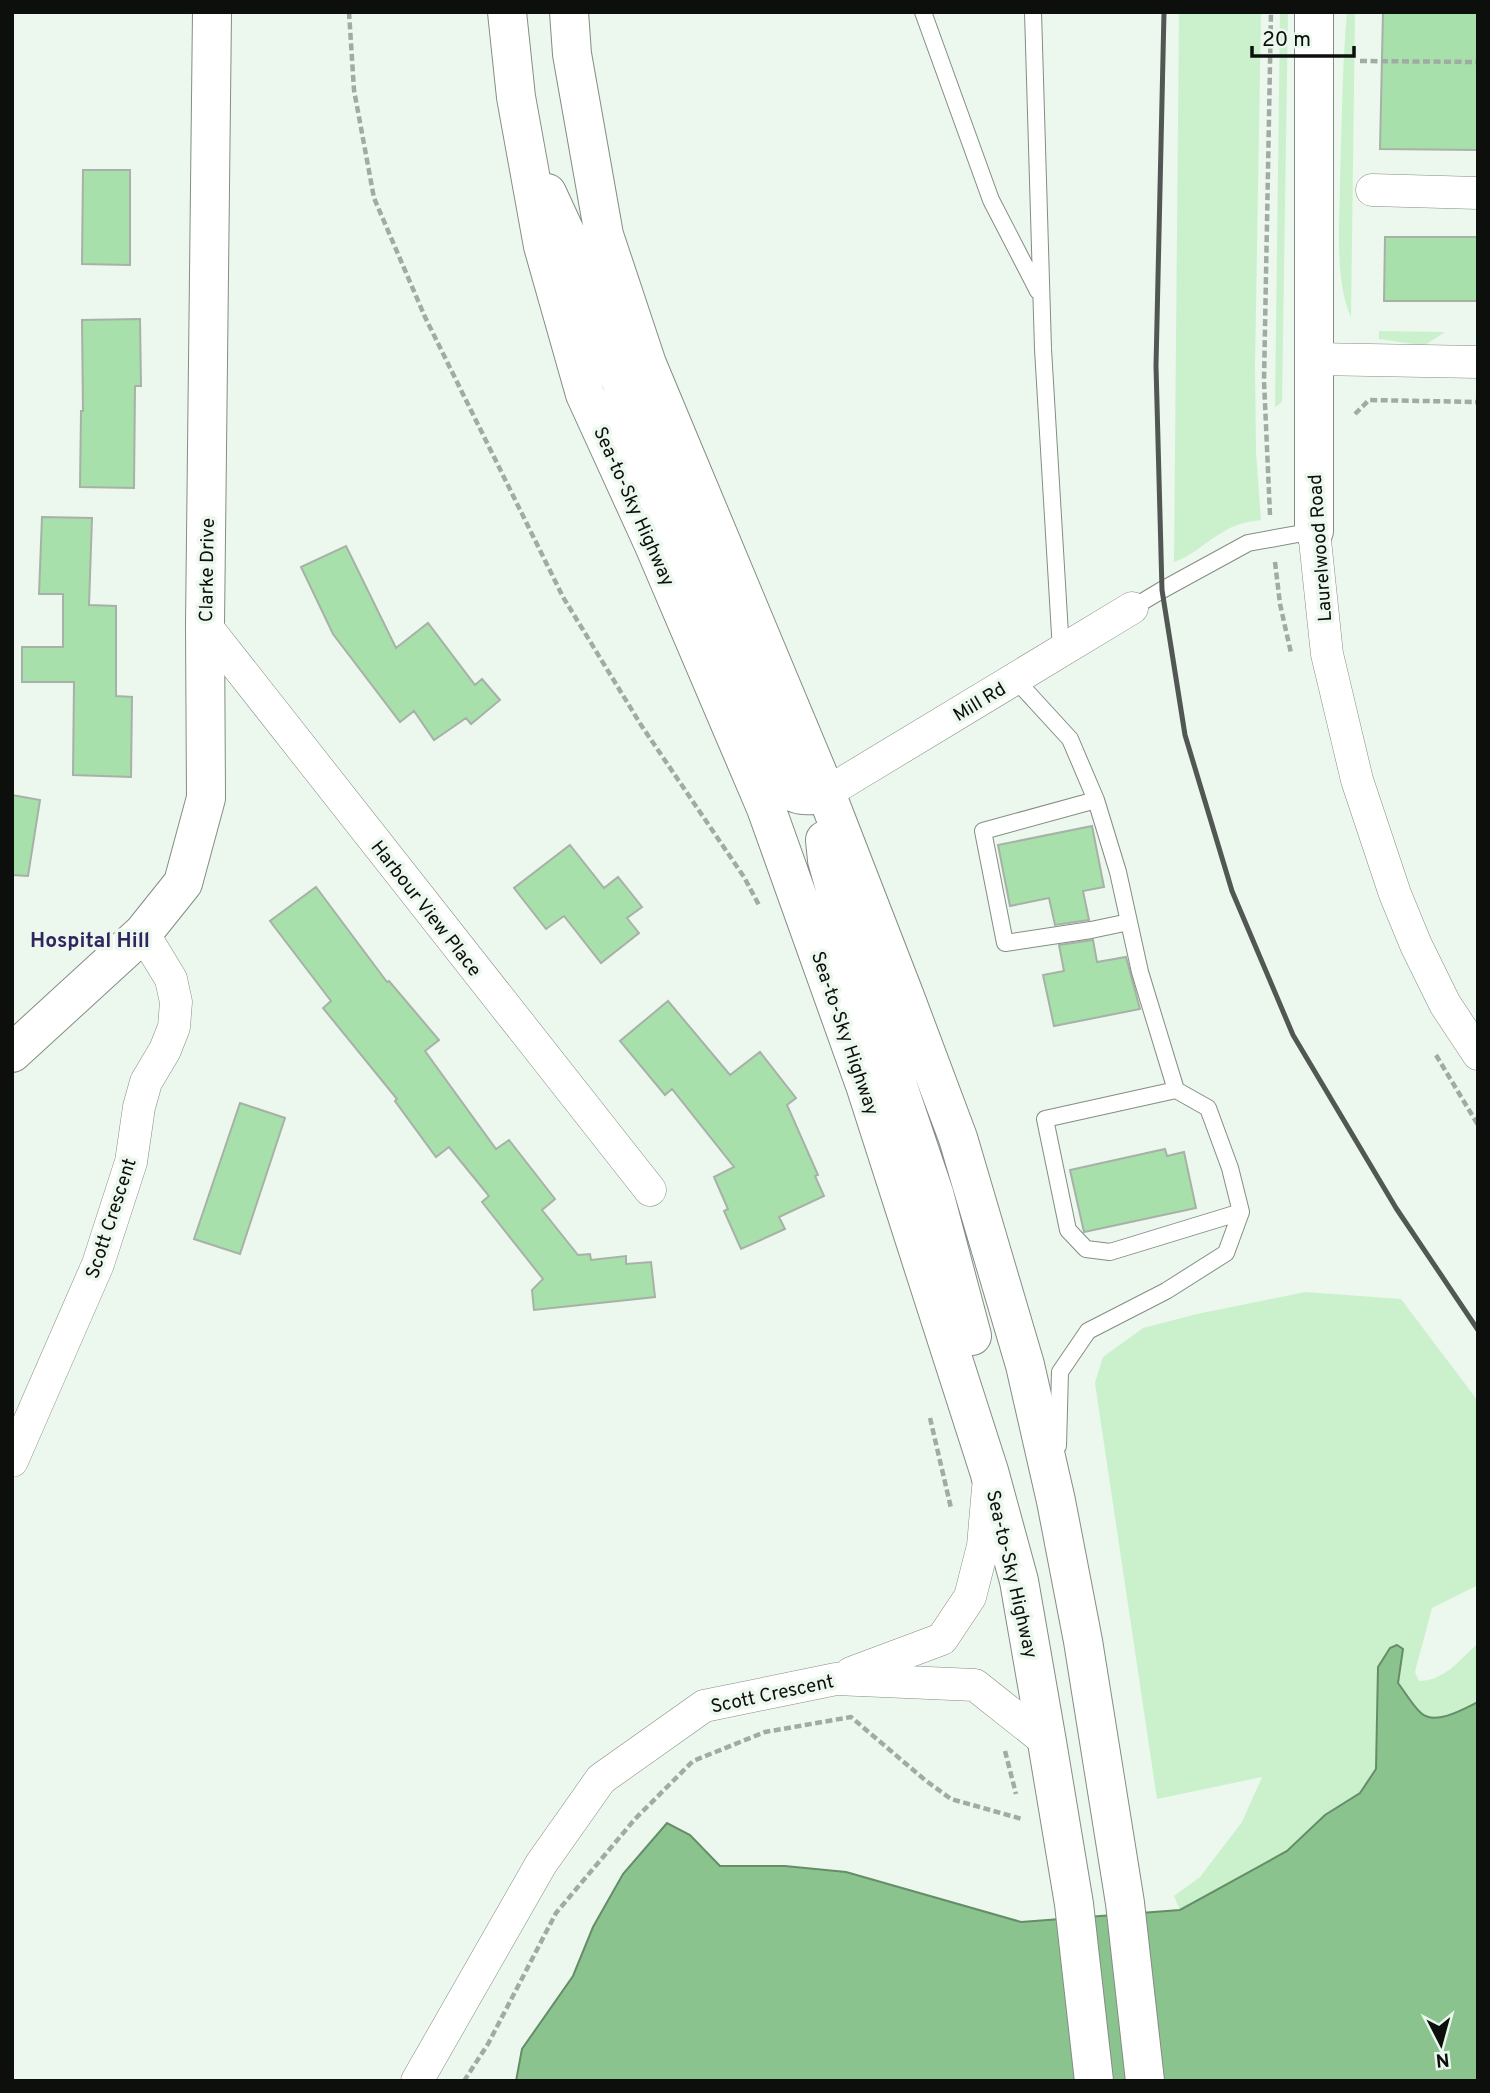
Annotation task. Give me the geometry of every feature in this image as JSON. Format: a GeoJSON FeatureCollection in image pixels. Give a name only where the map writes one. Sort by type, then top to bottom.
{"type":"FeatureCollection","features":[{"type":"Feature","properties":{"kind":"main road","name":"Clarke Drive"},"geometry":{"type":"LineString","coordinates":[[12,1053],[143,933],[183,883],[206,798],[205,625],[212,12]]}},
{"type":"Feature","properties":{"kind":"main road","name":"Sea-to-Sky Highway"},"geometry":{"type":"LineString","coordinates":[[507,12],[516,97],[543,246],[585,394],[653,544],[766,808],[865,1085],[989,1471],[1018,1581],[1047,1742],[1074,1904],[1094,2081]]}},
{"type":"Feature","properties":{"kind":"main road"},"geometry":{"type":"LineString","coordinates":[[569,12],[572,54],[604,235],[647,365],[826,793],[958,1138],[1025,1365],[1056,1501],[1083,1641],[1125,1903],[1145,2081]]}},
{"type":"Feature","properties":{"kind":"main road","name":"Laurelwood Road"},"geometry":{"type":"LineString","coordinates":[[1314,12],[1314,531]]}},
{"type":"Feature","properties":{"kind":"main road"},"geometry":{"type":"LineString","coordinates":[[525,150],[578,260],[607,346],[784,783],[790,791],[798,795],[826,793]]}},
{"type":"Feature","properties":{"kind":"main road"},"geometry":{"type":"LineString","coordinates":[[826,793],[824,830],[827,860],[854,956],[934,1194],[960,1287],[973,1342],[989,1471]]}},
{"type":"Feature","properties":{"kind":"street"},"geometry":{"type":"LineString","coordinates":[[1372,190],[1478,193]]}},
{"type":"Feature","properties":{"kind":"street"},"geometry":{"type":"LineString","coordinates":[[1315,359],[1478,362]]}},
{"type":"Feature","properties":{"kind":"street","name":"Laurelwood Road"},"geometry":{"type":"LineString","coordinates":[[1314,531],[1327,654],[1357,780],[1395,894],[1416,945],[1445,1004],[1478,1054]]}},
{"type":"Feature","properties":{"kind":"street","name":"Mill Rd"},"geometry":{"type":"LineString","coordinates":[[826,793],[1132,608]]}},
{"type":"Feature","properties":{"kind":"street","name":"Harbour View Place"},"geometry":{"type":"LineString","coordinates":[[205,625],[650,1190]]}},
{"type":"Feature","properties":{"kind":"street","name":"Scott Crescent"},"geometry":{"type":"LineString","coordinates":[[12,1461],[98,1264],[131,1162],[139,1107],[146,1082],[165,1050],[174,1027],[176,1002],[171,979],[143,933]]}},
{"type":"Feature","properties":{"kind":"street"},"geometry":{"type":"LineString","coordinates":[[836,1679],[942,1639],[970,1597],[983,1546],[989,1471]]}},
{"type":"Feature","properties":{"kind":"street","name":"Scott Crescent"},"geometry":{"type":"LineString","coordinates":[[417,2081],[541,1864],[601,1779],[704,1706],[836,1679],[975,1685],[1047,1742]]}},
{"type":"Feature","properties":{"kind":"lane"},"geometry":{"type":"LineString","coordinates":[[923,12],[991,200],[1041,296]]}},
{"type":"Feature","properties":{"kind":"lane"},"geometry":{"type":"LineString","coordinates":[[1033,12],[1041,296],[1061,651]]}},
{"type":"Feature","properties":{"kind":"lane"},"geometry":{"type":"LineString","coordinates":[[1132,608],[1248,543],[1314,531]]}},
{"type":"Feature","properties":{"kind":"lane"},"geometry":{"type":"LineString","coordinates":[[1015,679],[1070,739],[1096,800],[1118,872],[1140,972],[1176,1090]]}},
{"type":"Feature","properties":{"kind":"lane"},"geometry":{"type":"LineString","coordinates":[[1096,800],[983,831],[1005,943],[1129,922]]}},
{"type":"Feature","properties":{"kind":"lane"},"geometry":{"type":"LineString","coordinates":[[1056,1501],[1060,1373],[1088,1331],[1166,1291],[1226,1253],[1241,1212],[1230,1168],[1208,1108],[1176,1090],[1045,1119],[1068,1230],[1086,1248],[1110,1252],[1241,1212]]}},
{"type":"Feature","properties":{"kind":"path"},"geometry":{"type":"LineString","coordinates":[[349,12],[354,90],[374,198],[425,317],[563,597],[641,725],[744,877],[762,911]]}},
{"type":"Feature","properties":{"kind":"path"},"geometry":{"type":"LineString","coordinates":[[1360,61],[1478,62]]}},
{"type":"Feature","properties":{"kind":"path"},"geometry":{"type":"LineString","coordinates":[[1355,414],[1369,400],[1478,402]]}},
{"type":"Feature","properties":{"kind":"path"},"geometry":{"type":"LineString","coordinates":[[928,1408],[952,1513]]}},
{"type":"Feature","properties":{"kind":"path"},"geometry":{"type":"LineString","coordinates":[[464,2081],[488,2044],[556,1913],[635,1819],[693,1761],[765,1732],[851,1717],[951,1799],[1022,1819]]}},
{"type":"Feature","properties":{"kind":"path"},"geometry":{"type":"LineString","coordinates":[[1003,1742],[1025,1830]]}},
{"type":"Feature","properties":{"kind":"shaded area"},"geometry":{"type":"Polygon","coordinates":[[[1179,12],[1261,12],[1255,366],[1256,452],[1261,520],[1232,527],[1174,562],[1179,12]]]}},
{"type":"Feature","properties":{"kind":"shaded area"},"geometry":{"type":"Polygon","coordinates":[[[1280,12],[1288,12],[1282,402],[1275,407],[1280,12]]]}},
{"type":"Feature","properties":{"kind":"shaded area"},"geometry":{"type":"Polygon","coordinates":[[[1347,12],[1355,12],[1351,317],[1342,286],[1339,249],[1342,96],[1347,12]]]}},
{"type":"Feature","properties":{"kind":"shaded area"},"geometry":{"type":"Polygon","coordinates":[[[1379,331],[1445,332],[1425,345],[1420,345],[1379,339],[1379,331]]]}},
{"type":"Feature","properties":{"kind":"shaded area"},"geometry":{"type":"Polygon","coordinates":[[[1305,1292],[1401,1299],[1478,1401],[1478,1585],[1432,1608],[1415,1672],[1419,1681],[1436,1677],[1451,1668],[1478,1643],[1478,1849],[1180,1910],[1174,1896],[1200,1877],[1242,1822],[1262,1777],[1157,1799],[1095,1383],[1103,1357],[1143,1328],[1305,1292]]]}},
{"type":"Feature","properties":{"kind":"shaded area"},"geometry":{"type":"Polygon","coordinates":[[[1397,1645],[1403,1649],[1398,1683],[1421,1713],[1427,1717],[1441,1717],[1478,1702],[1478,2081],[516,2081],[522,2049],[573,1976],[593,1927],[623,1874],[667,1823],[690,1835],[720,1866],[785,1866],[846,1872],[1021,1922],[1180,1910],[1287,1851],[1325,1815],[1360,1793],[1376,1769],[1378,1667],[1390,1648],[1397,1645]]]}},
{"type":"Feature","properties":{"kind":"building"},"geometry":{"type":"Polygon","coordinates":[[[1383,12],[1478,12],[1478,150],[1380,149],[1383,12]]]}},
{"type":"Feature","properties":{"kind":"building"},"geometry":{"type":"Polygon","coordinates":[[[83,170],[130,170],[130,265],[82,264],[83,170]]]}},
{"type":"Feature","properties":{"kind":"building"},"geometry":{"type":"Polygon","coordinates":[[[1385,237],[1478,237],[1478,301],[1384,301],[1385,237]]]}},
{"type":"Feature","properties":{"kind":"building"},"geometry":{"type":"Polygon","coordinates":[[[140,319],[141,386],[135,386],[134,488],[80,487],[82,320],[140,319]]]}},
{"type":"Feature","properties":{"kind":"building"},"geometry":{"type":"Polygon","coordinates":[[[42,517],[92,518],[89,605],[116,606],[116,696],[132,697],[131,777],[73,775],[74,682],[22,682],[22,647],[63,647],[63,594],[39,594],[42,517]]]}},
{"type":"Feature","properties":{"kind":"building"},"geometry":{"type":"Polygon","coordinates":[[[346,546],[396,648],[428,623],[475,685],[482,679],[500,700],[471,724],[466,718],[434,740],[414,711],[400,722],[333,634],[301,567],[346,546]]]}},
{"type":"Feature","properties":{"kind":"building"},"geometry":{"type":"Polygon","coordinates":[[[12,795],[40,800],[28,876],[12,875],[12,795]]]}},
{"type":"Feature","properties":{"kind":"building"},"geometry":{"type":"Polygon","coordinates":[[[1092,826],[1104,887],[1083,891],[1089,920],[1055,925],[1049,898],[1010,906],[998,845],[1092,826]]]}},
{"type":"Feature","properties":{"kind":"building"},"geometry":{"type":"Polygon","coordinates":[[[570,845],[604,888],[618,877],[642,907],[627,918],[639,933],[601,963],[564,916],[546,929],[514,888],[570,845]]]}},
{"type":"Feature","properties":{"kind":"building"},"geometry":{"type":"Polygon","coordinates":[[[316,887],[387,982],[389,981],[439,1040],[425,1051],[496,1149],[509,1140],[555,1199],[542,1210],[578,1255],[590,1254],[591,1260],[626,1256],[626,1264],[651,1262],[655,1297],[534,1310],[532,1290],[543,1279],[482,1202],[489,1196],[449,1147],[436,1157],[395,1101],[397,1099],[323,1008],[331,1001],[270,921],[316,887]]]}},
{"type":"Feature","properties":{"kind":"building"},"geometry":{"type":"Polygon","coordinates":[[[1093,940],[1097,962],[1126,957],[1140,1009],[1054,1026],[1043,975],[1064,971],[1059,945],[1093,940]]]}},
{"type":"Feature","properties":{"kind":"building"},"geometry":{"type":"Polygon","coordinates":[[[668,1001],[730,1075],[760,1052],[796,1098],[787,1105],[818,1175],[815,1176],[824,1196],[779,1217],[785,1229],[741,1249],[724,1211],[728,1209],[714,1177],[734,1167],[672,1089],[665,1095],[620,1041],[668,1001]]]}},
{"type":"Feature","properties":{"kind":"building"},"geometry":{"type":"Polygon","coordinates":[[[240,1103],[285,1118],[240,1254],[194,1239],[240,1103]]]}},
{"type":"Feature","properties":{"kind":"building"},"geometry":{"type":"Polygon","coordinates":[[[1165,1149],[1167,1156],[1184,1152],[1196,1208],[1084,1232],[1070,1170],[1165,1149]]]}},
{"type":"Feature","properties":{"kind":"railway"},"geometry":{"type":"LineString","coordinates":[[1164,12],[1156,366],[1162,590],[1185,735],[1232,891],[1293,1035],[1396,1208],[1478,1330]]}},
{"type":"Feature","properties":{"kind":"district","name":"Hospital Hill"},"geometry":{"type":"Point","coordinates":[90,940]}}]}
